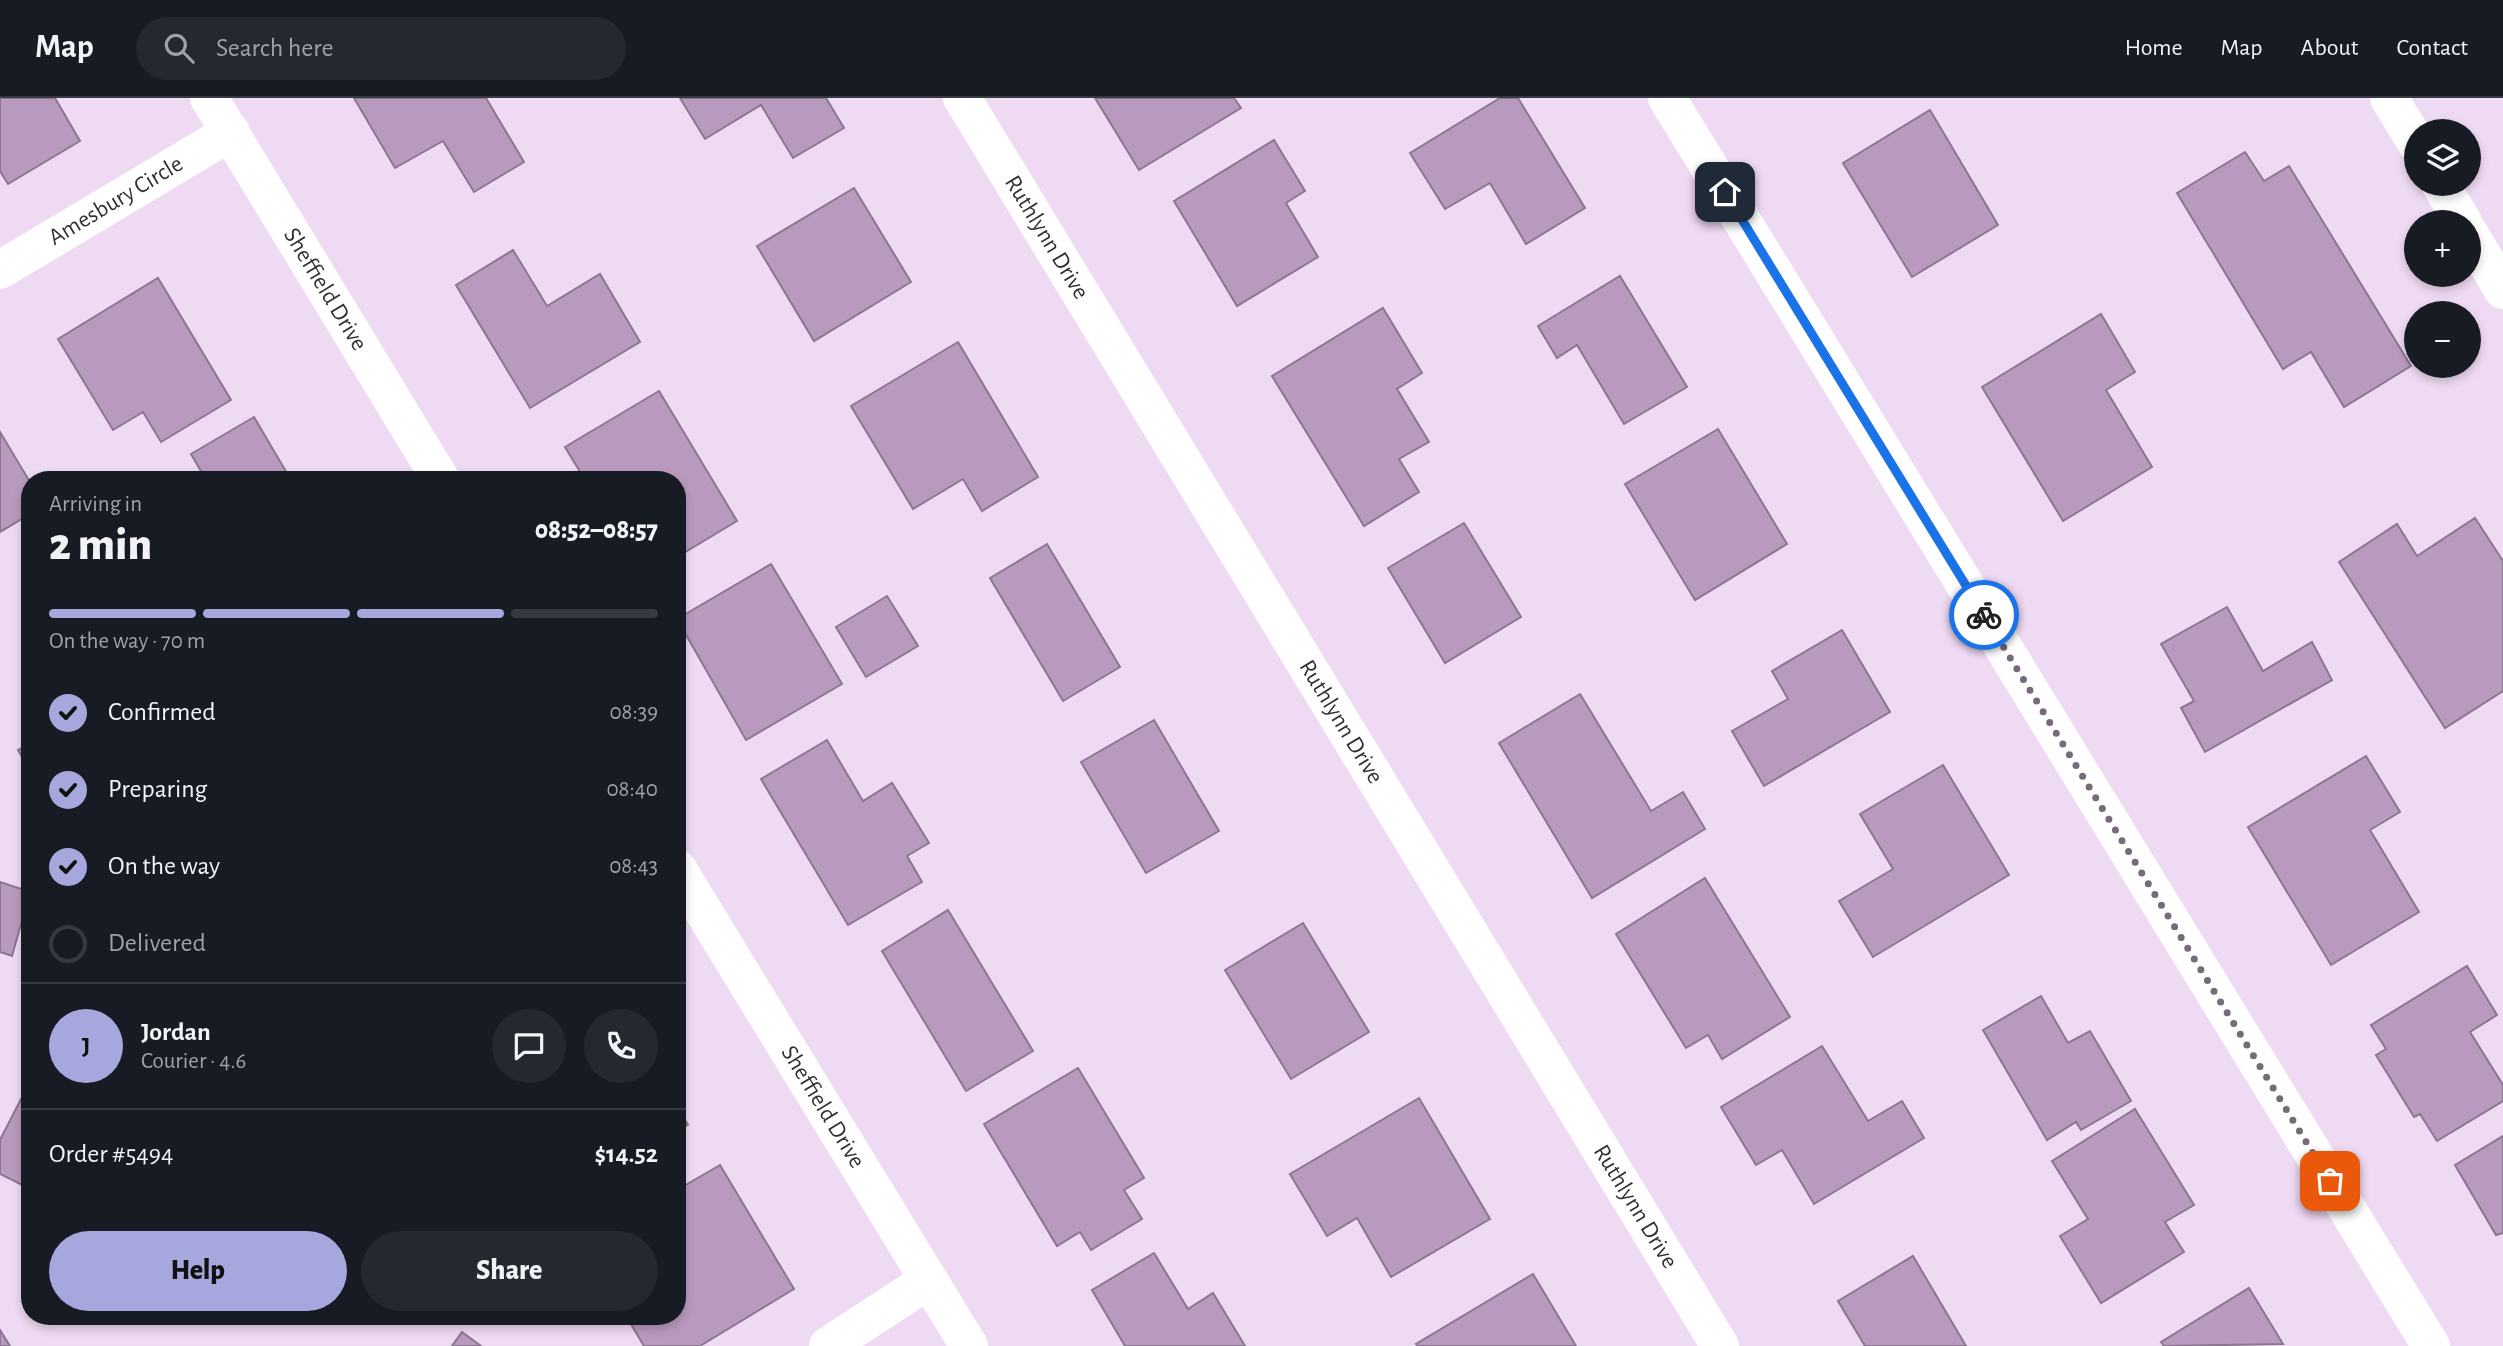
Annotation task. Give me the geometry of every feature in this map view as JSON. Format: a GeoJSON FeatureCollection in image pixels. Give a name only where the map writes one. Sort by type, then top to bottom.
{"type":"FeatureCollection","features":[{"type":"Feature","properties":{"kind":"street","name":"Sheffield Drive"},"geometry":{"type":"LineString","coordinates":[[209,98],[436,471]]}},
{"type":"Feature","properties":{"kind":"street","name":"Ruthlynn Drive"},"geometry":{"type":"LineString","coordinates":[[962,98],[1720,1346]]}},
{"type":"Feature","properties":{"kind":"street"},"geometry":{"type":"LineString","coordinates":[[1667,98],[2431,1346]]}},
{"type":"Feature","properties":{"kind":"street"},"geometry":{"type":"LineString","coordinates":[[2389,98],[2404,123]]}},
{"type":"Feature","properties":{"kind":"street","name":"Amesbury Circle"},"geometry":{"type":"LineString","coordinates":[[0,270],[230,132]]}},
{"type":"Feature","properties":{"kind":"street"},"geometry":{"type":"LineString","coordinates":[[2481,253],[2503,290]]}},
{"type":"Feature","properties":{"kind":"street","name":"Sheffield Drive"},"geometry":{"type":"LineString","coordinates":[[686,883],[969,1346]]}},
{"type":"Feature","properties":{"kind":"street"},"geometry":{"type":"LineString","coordinates":[[828,1346],[929,1280]]}},
{"type":"Feature","properties":{"kind":"building"},"geometry":{"type":"Polygon","coordinates":[[[0,98],[55,98],[80,141],[8,184],[0,171],[0,98]]]}},
{"type":"Feature","properties":{"kind":"building"},"geometry":{"type":"Polygon","coordinates":[[[354,98],[486,98],[524,162],[474,192],[443,141],[395,168],[354,98]]]}},
{"type":"Feature","properties":{"kind":"building"},"geometry":{"type":"Polygon","coordinates":[[[680,98],[826,98],[844,128],[793,158],[761,105],[705,139],[680,98]]]}},
{"type":"Feature","properties":{"kind":"building"},"geometry":{"type":"Polygon","coordinates":[[[1095,98],[1234,98],[1241,108],[1139,170],[1095,98]]]}},
{"type":"Feature","properties":{"kind":"building"},"geometry":{"type":"Polygon","coordinates":[[[1500,98],[1518,98],[1585,208],[1526,244],[1490,183],[1445,209],[1410,153],[1500,98]]]}},
{"type":"Feature","properties":{"kind":"building"},"geometry":{"type":"Polygon","coordinates":[[[1930,110],[1998,225],[1912,277],[1843,163],[1930,110]]]}},
{"type":"Feature","properties":{"kind":"building"},"geometry":{"type":"Polygon","coordinates":[[[1274,140],[1305,191],[1286,203],[1318,257],[1237,306],[1174,201],[1274,140]]]}},
{"type":"Feature","properties":{"kind":"building"},"geometry":{"type":"Polygon","coordinates":[[[2245,152],[2264,181],[2289,166],[2404,355],[2404,370],[2344,407],[2311,352],[2283,369],[2177,193],[2245,152]]]}},
{"type":"Feature","properties":{"kind":"building"},"geometry":{"type":"Polygon","coordinates":[[[854,188],[911,282],[814,341],[757,246],[854,188]]]}},
{"type":"Feature","properties":{"kind":"building"},"geometry":{"type":"Polygon","coordinates":[[[513,250],[547,306],[600,274],[640,342],[530,408],[456,285],[513,250]]]}},
{"type":"Feature","properties":{"kind":"building"},"geometry":{"type":"Polygon","coordinates":[[[1620,276],[1687,387],[1624,424],[1577,345],[1557,358],[1538,326],[1620,276]]]}},
{"type":"Feature","properties":{"kind":"building"},"geometry":{"type":"Polygon","coordinates":[[[158,278],[231,400],[161,442],[143,412],[113,430],[58,339],[158,278]]]}},
{"type":"Feature","properties":{"kind":"building"},"geometry":{"type":"Polygon","coordinates":[[[1383,308],[1422,373],[1397,389],[1429,442],[1399,459],[1419,492],[1364,526],[1272,376],[1383,308]]]}},
{"type":"Feature","properties":{"kind":"building"},"geometry":{"type":"Polygon","coordinates":[[[2101,314],[2135,372],[2106,390],[2152,467],[2063,521],[1982,387],[2101,314]]]}},
{"type":"Feature","properties":{"kind":"building"},"geometry":{"type":"Polygon","coordinates":[[[958,342],[1038,477],[982,511],[963,479],[913,509],[851,406],[958,342]]]}},
{"type":"Feature","properties":{"kind":"building"},"geometry":{"type":"Polygon","coordinates":[[[659,391],[737,521],[686,552],[686,471],[580,471],[565,447],[659,391]]]}},
{"type":"Feature","properties":{"kind":"building"},"geometry":{"type":"Polygon","coordinates":[[[254,417],[286,471],[201,471],[191,454],[254,417]]]}},
{"type":"Feature","properties":{"kind":"building"},"geometry":{"type":"Polygon","coordinates":[[[1718,429],[1787,544],[1695,600],[1625,484],[1718,429]]]}},
{"type":"Feature","properties":{"kind":"building"},"geometry":{"type":"Polygon","coordinates":[[[0,432],[23,471],[21,471],[21,519],[0,532],[0,432]]]}},
{"type":"Feature","properties":{"kind":"building"},"geometry":{"type":"Polygon","coordinates":[[[2475,518],[2503,561],[2503,691],[2445,728],[2339,562],[2397,524],[2417,556],[2475,518]]]}},
{"type":"Feature","properties":{"kind":"building"},"geometry":{"type":"Polygon","coordinates":[[[1464,523],[1521,617],[1445,663],[1388,568],[1464,523]]]}},
{"type":"Feature","properties":{"kind":"building"},"geometry":{"type":"Polygon","coordinates":[[[1047,544],[1120,667],[1063,701],[990,578],[1047,544]]]}},
{"type":"Feature","properties":{"kind":"building"},"geometry":{"type":"Polygon","coordinates":[[[771,564],[842,684],[746,740],[686,635],[686,614],[771,564]]]}},
{"type":"Feature","properties":{"kind":"building"},"geometry":{"type":"Polygon","coordinates":[[[887,596],[918,646],[866,677],[836,627],[887,596]]]}},
{"type":"Feature","properties":{"kind":"building"},"geometry":{"type":"Polygon","coordinates":[[[2227,607],[2263,671],[2312,642],[2332,680],[2205,752],[2181,708],[2194,701],[2161,644],[2227,607]]]}},
{"type":"Feature","properties":{"kind":"building"},"geometry":{"type":"Polygon","coordinates":[[[1842,630],[1890,712],[1764,786],[1732,731],[1788,699],[1772,671],[1842,630]]]}},
{"type":"Feature","properties":{"kind":"building"},"geometry":{"type":"Polygon","coordinates":[[[1580,694],[1651,811],[1683,792],[1705,829],[1592,898],[1499,743],[1580,694]]]}},
{"type":"Feature","properties":{"kind":"building"},"geometry":{"type":"Polygon","coordinates":[[[1154,720],[1219,831],[1146,873],[1081,762],[1154,720]]]}},
{"type":"Feature","properties":{"kind":"building"},"geometry":{"type":"Polygon","coordinates":[[[827,740],[863,801],[892,783],[929,843],[907,856],[922,882],[848,925],[761,779],[827,740]]]}},
{"type":"Feature","properties":{"kind":"building"},"geometry":{"type":"Polygon","coordinates":[[[2366,756],[2400,812],[2370,830],[2419,912],[2331,965],[2248,827],[2366,756]]]}},
{"type":"Feature","properties":{"kind":"building"},"geometry":{"type":"Polygon","coordinates":[[[1943,765],[2009,875],[1873,957],[1839,901],[1893,869],[1860,814],[1943,765]]]}},
{"type":"Feature","properties":{"kind":"building"},"geometry":{"type":"Polygon","coordinates":[[[1705,878],[1790,1017],[1722,1059],[1708,1035],[1686,1048],[1616,934],[1705,878]]]}},
{"type":"Feature","properties":{"kind":"building"},"geometry":{"type":"Polygon","coordinates":[[[0,882],[21,889],[21,924],[12,956],[0,952],[0,882]]]}},
{"type":"Feature","properties":{"kind":"building"},"geometry":{"type":"Polygon","coordinates":[[[948,910],[1033,1051],[966,1091],[882,951],[948,910]]]}},
{"type":"Feature","properties":{"kind":"building"},"geometry":{"type":"Polygon","coordinates":[[[1303,923],[1369,1032],[1291,1079],[1225,970],[1303,923]]]}},
{"type":"Feature","properties":{"kind":"building"},"geometry":{"type":"Polygon","coordinates":[[[2467,966],[2497,1015],[2470,1032],[2503,1085],[2503,1101],[2437,1141],[2420,1114],[2414,1117],[2376,1055],[2386,1049],[2371,1025],[2467,966]]]}},
{"type":"Feature","properties":{"kind":"building"},"geometry":{"type":"Polygon","coordinates":[[[2041,996],[2068,1043],[2090,1031],[2131,1101],[2081,1130],[2076,1122],[2047,1140],[1983,1030],[2041,996]]]}},
{"type":"Feature","properties":{"kind":"building"},"geometry":{"type":"Polygon","coordinates":[[[1822,1046],[1868,1121],[1902,1101],[1924,1138],[1814,1204],[1782,1150],[1756,1165],[1721,1107],[1822,1046]]]}},
{"type":"Feature","properties":{"kind":"building"},"geometry":{"type":"Polygon","coordinates":[[[1078,1068],[1144,1178],[1124,1190],[1142,1219],[1091,1250],[1080,1232],[1057,1246],[984,1124],[1078,1068]]]}},
{"type":"Feature","properties":{"kind":"building"},"geometry":{"type":"Polygon","coordinates":[[[1419,1098],[1490,1219],[1391,1277],[1357,1218],[1327,1236],[1290,1174],[1419,1098]]]}},
{"type":"Feature","properties":{"kind":"building"},"geometry":{"type":"Polygon","coordinates":[[[21,1099],[21,1184],[0,1174],[0,1140],[21,1099]]]}},
{"type":"Feature","properties":{"kind":"building"},"geometry":{"type":"Polygon","coordinates":[[[2135,1109],[2194,1205],[2165,1222],[2184,1252],[2101,1303],[2060,1236],[2088,1219],[2052,1161],[2135,1109]]]}},
{"type":"Feature","properties":{"kind":"building"},"geometry":{"type":"Polygon","coordinates":[[[2503,1136],[2503,1233],[2496,1235],[2455,1165],[2503,1136]]]}},
{"type":"Feature","properties":{"kind":"building"},"geometry":{"type":"Polygon","coordinates":[[[720,1165],[794,1289],[700,1346],[644,1346],[631,1325],[686,1325],[686,1185],[720,1165]]]}},
{"type":"Feature","properties":{"kind":"building"},"geometry":{"type":"Polygon","coordinates":[[[1154,1253],[1188,1309],[1213,1293],[1245,1346],[1125,1346],[1092,1290],[1154,1253]]]}},
{"type":"Feature","properties":{"kind":"building"},"geometry":{"type":"Polygon","coordinates":[[[1913,1256],[1966,1346],[1865,1346],[1838,1301],[1913,1256]]]}},
{"type":"Feature","properties":{"kind":"building"},"geometry":{"type":"Polygon","coordinates":[[[1533,1274],[1576,1346],[1416,1344],[1533,1274]]]}},
{"type":"Feature","properties":{"kind":"building"},"geometry":{"type":"Polygon","coordinates":[[[2249,1288],[2283,1344],[2164,1346],[2161,1342],[2249,1288]]]}},
{"type":"Feature","properties":{"kind":"building"},"geometry":{"type":"Polygon","coordinates":[[[0,1330],[10,1346],[0,1346],[0,1330]]]}},
{"type":"Feature","properties":{"kind":"building"},"geometry":{"type":"Polygon","coordinates":[[[462,1332],[481,1346],[452,1346],[462,1332]]]}},
{"type":"Feature","properties":{"kind":"way so far"},"geometry":{"type":"LineString","coordinates":[[1984,615],[2330,1181]]}},
{"type":"Feature","properties":{"kind":"route"},"geometry":{"type":"LineString","coordinates":[[1725,192],[1984,615]]}}]}
